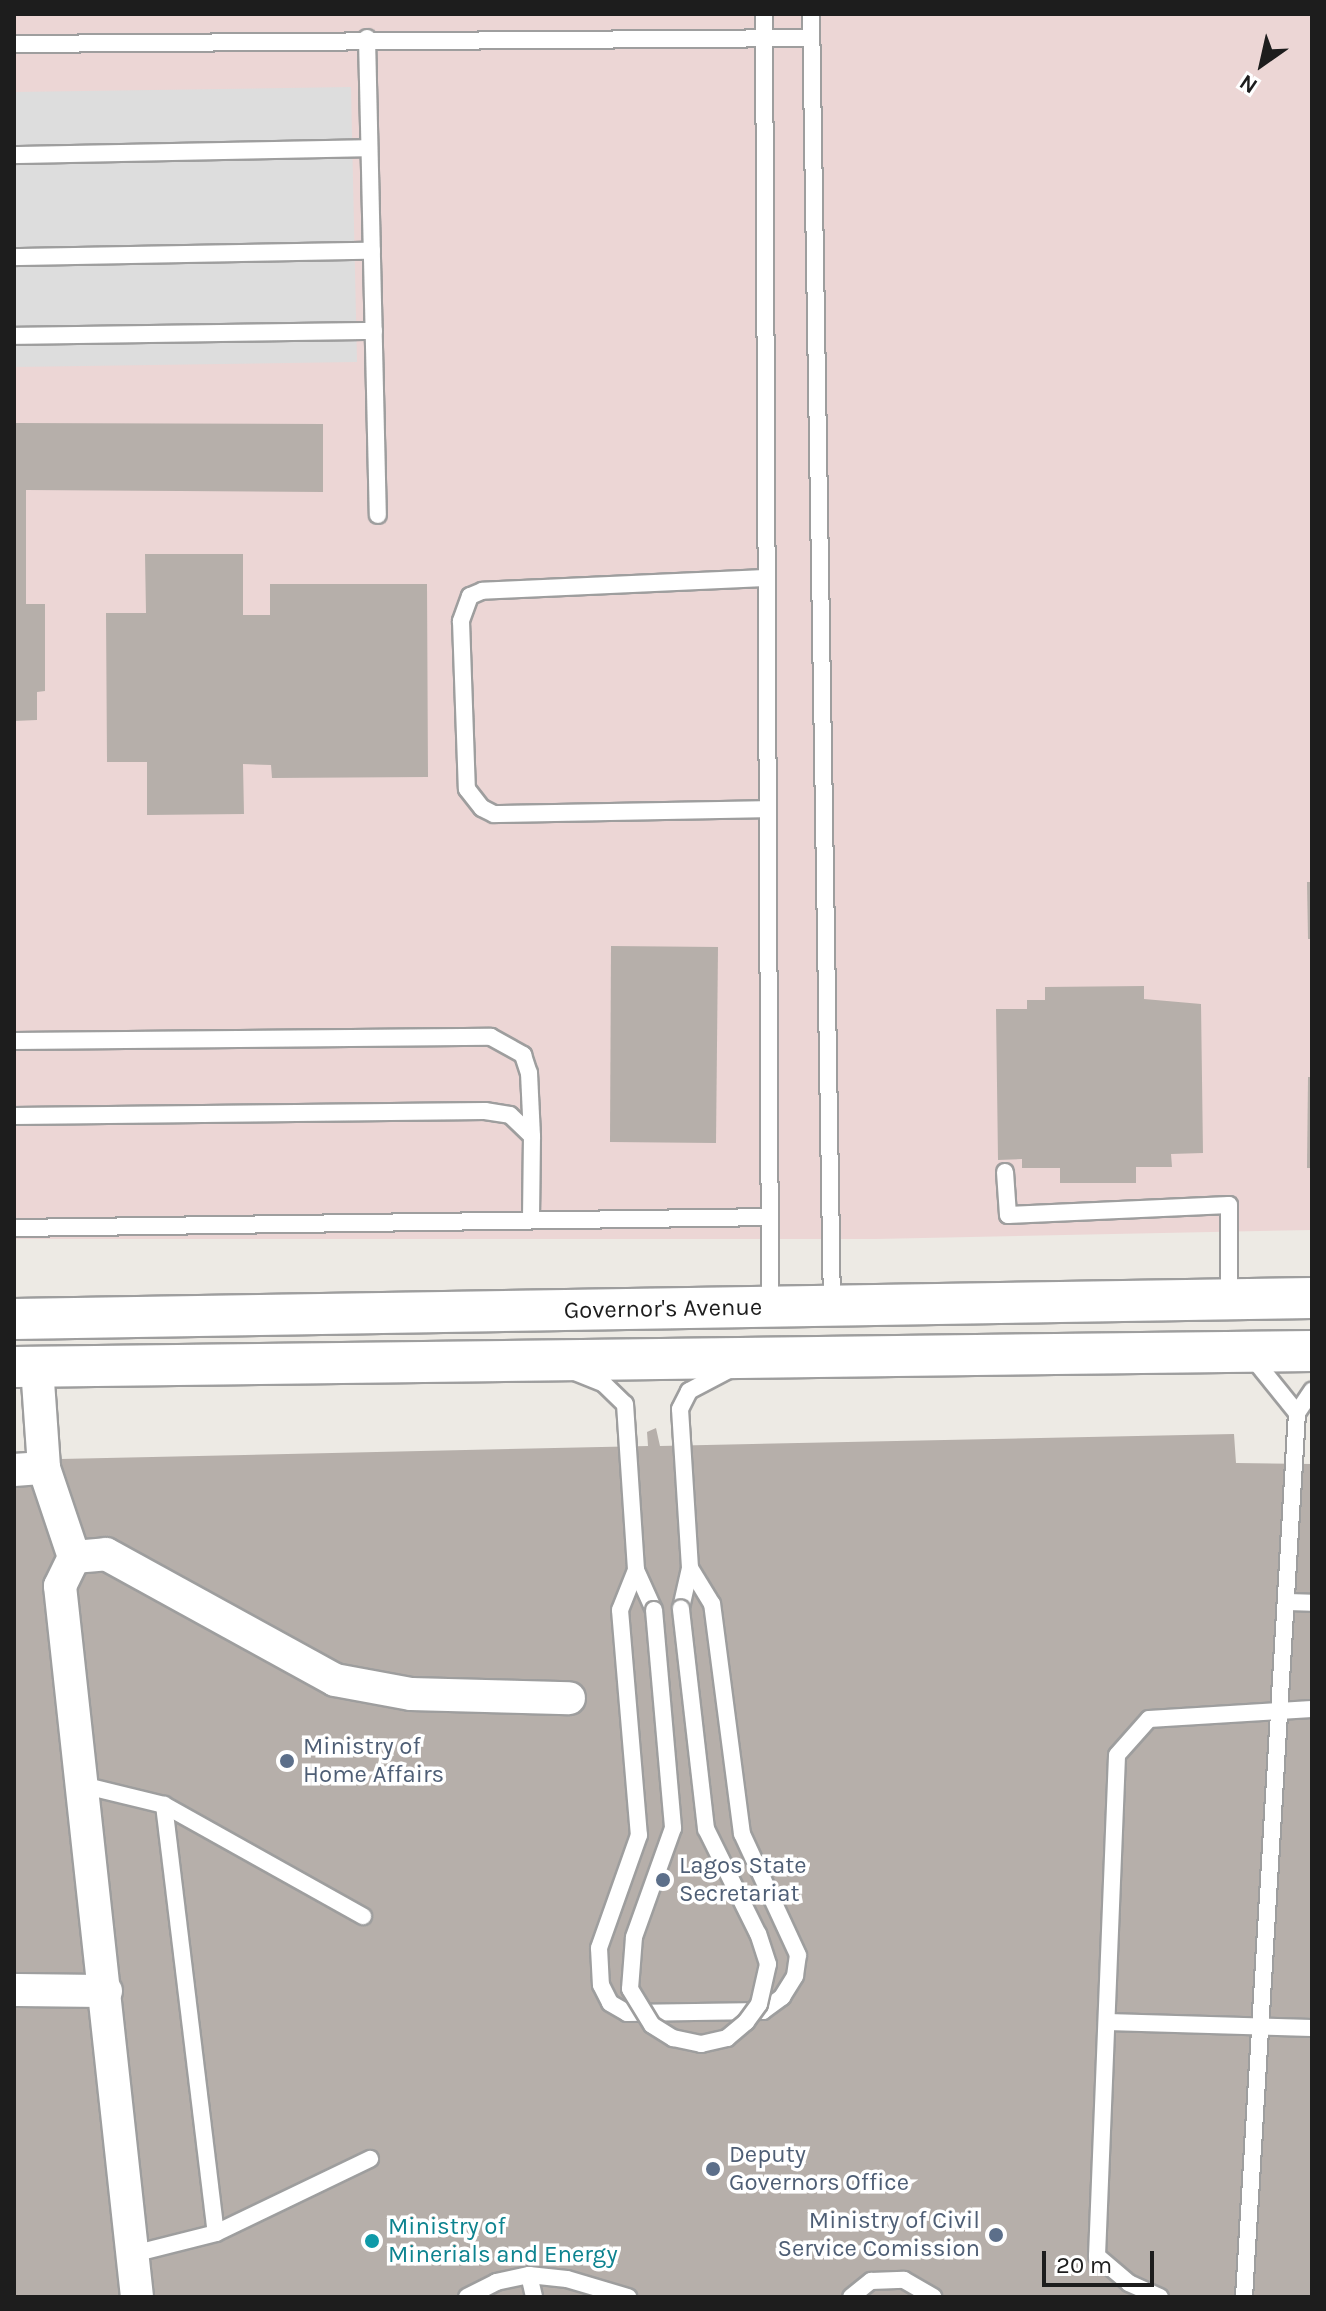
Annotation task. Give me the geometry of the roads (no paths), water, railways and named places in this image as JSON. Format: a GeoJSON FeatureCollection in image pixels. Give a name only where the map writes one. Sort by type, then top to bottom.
{"type":"FeatureCollection","features":[{"type":"Feature","properties":{"kind":"street","name":"Governor's Avenue"},"geometry":{"type":"LineString","coordinates":[[14,1319],[1312,1298]]}},
{"type":"Feature","properties":{"kind":"street","name":"Governor's Avenue"},"geometry":{"type":"LineString","coordinates":[[26,1367],[1312,1351]]}},
{"type":"Feature","properties":{"kind":"street"},"geometry":{"type":"LineString","coordinates":[[26,1367],[29,1469],[74,1557]]}},
{"type":"Feature","properties":{"kind":"street"},"geometry":{"type":"LineString","coordinates":[[74,1557],[106,1554],[335,1680],[411,1694],[569,1698]]}},
{"type":"Feature","properties":{"kind":"street"},"geometry":{"type":"LineString","coordinates":[[74,1557],[60,1586],[137,2297]]}},
{"type":"Feature","properties":{"kind":"street"},"geometry":{"type":"LineString","coordinates":[[14,1990],[106,1991]]}},
{"type":"Feature","properties":{"kind":"lane"},"geometry":{"type":"LineString","coordinates":[[764,14],[770,1307]]}},
{"type":"Feature","properties":{"kind":"lane"},"geometry":{"type":"LineString","coordinates":[[811,14],[832,1304]]}},
{"type":"Feature","properties":{"kind":"lane"},"geometry":{"type":"LineString","coordinates":[[14,44],[367,38],[811,38]]}},
{"type":"Feature","properties":{"kind":"lane"},"geometry":{"type":"LineString","coordinates":[[367,38],[378,515]]}},
{"type":"Feature","properties":{"kind":"lane"},"geometry":{"type":"LineString","coordinates":[[14,155],[369,148]]}},
{"type":"Feature","properties":{"kind":"lane"},"geometry":{"type":"LineString","coordinates":[[14,257],[372,251]]}},
{"type":"Feature","properties":{"kind":"lane"},"geometry":{"type":"LineString","coordinates":[[14,336],[374,331]]}},
{"type":"Feature","properties":{"kind":"lane"},"geometry":{"type":"LineString","coordinates":[[765,578],[482,591],[470,596],[461,621],[467,789],[482,808],[494,814],[767,809]]}},
{"type":"Feature","properties":{"kind":"lane"},"geometry":{"type":"LineString","coordinates":[[14,1041],[491,1037],[523,1055],[529,1073],[531,1220]]}},
{"type":"Feature","properties":{"kind":"lane"},"geometry":{"type":"LineString","coordinates":[[14,1116],[485,1111],[510,1115],[532,1136]]}},
{"type":"Feature","properties":{"kind":"lane"},"geometry":{"type":"LineString","coordinates":[[1005,1172],[1008,1215],[1229,1205],[1229,1300]]}},
{"type":"Feature","properties":{"kind":"lane"},"geometry":{"type":"LineString","coordinates":[[14,1228],[769,1217]]}},
{"type":"Feature","properties":{"kind":"lane"},"geometry":{"type":"LineString","coordinates":[[1247,1352],[1297,1413]]}},
{"type":"Feature","properties":{"kind":"lane"},"geometry":{"type":"LineString","coordinates":[[543,1360],[604,1384],[625,1404],[636,1570],[654,1610],[673,1828],[634,1937],[628,1964],[630,1989],[652,2025],[673,2038],[701,2044],[727,2038],[746,2022],[759,2004],[768,1964],[758,1934],[706,1829],[681,1608],[690,1568],[682,1399],[699,1384],[754,1358]]}},
{"type":"Feature","properties":{"kind":"lane"},"geometry":{"type":"LineString","coordinates":[[1244,2297],[1258,2028],[1283,1709],[1297,1413],[1312,1391]]}},
{"type":"Feature","properties":{"kind":"lane"},"geometry":{"type":"LineString","coordinates":[[636,1570],[620,1610],[639,1835],[599,1948],[601,1985],[610,2003],[627,2013],[763,2011],[782,1997],[795,1976],[798,1955],[742,1834],[712,1604],[690,1568]]}},
{"type":"Feature","properties":{"kind":"lane"},"geometry":{"type":"LineString","coordinates":[[1288,1602],[1312,1603]]}},
{"type":"Feature","properties":{"kind":"lane"},"geometry":{"type":"LineString","coordinates":[[1160,2297],[1129,2283],[1097,2256],[1117,1755],[1149,1719],[1312,1709]]}},
{"type":"Feature","properties":{"kind":"lane"},"geometry":{"type":"LineString","coordinates":[[82,1785],[164,1805],[363,1916]]}},
{"type":"Feature","properties":{"kind":"lane"},"geometry":{"type":"LineString","coordinates":[[164,1805],[216,2233]]}},
{"type":"Feature","properties":{"kind":"lane"},"geometry":{"type":"LineString","coordinates":[[1107,2022],[1312,2028]]}},
{"type":"Feature","properties":{"kind":"lane"},"geometry":{"type":"LineString","coordinates":[[133,2254],[216,2233],[370,2159]]}},
{"type":"Feature","properties":{"kind":"lane"},"geometry":{"type":"LineString","coordinates":[[529,2275],[534,2297]]}},
{"type":"Feature","properties":{"kind":"lane"},"geometry":{"type":"LineString","coordinates":[[467,2297],[496,2282],[529,2275],[567,2279],[628,2297]]}},
{"type":"Feature","properties":{"kind":"lane"},"geometry":{"type":"LineString","coordinates":[[851,2297],[871,2281],[904,2280],[934,2297]]}},
{"type":"Feature","properties":{"kind":"place","name":"Ministry of Home Affairs"},"geometry":{"type":"Point","coordinates":[287,1761]}},
{"type":"Feature","properties":{"kind":"place","name":"Lagos State Secretariat"},"geometry":{"type":"Point","coordinates":[663,1880]}},
{"type":"Feature","properties":{"kind":"place","name":"Deputy Governors Office"},"geometry":{"type":"Point","coordinates":[713,2169]}},
{"type":"Feature","properties":{"kind":"place","name":"Ministry of Civil Service Comission"},"geometry":{"type":"Point","coordinates":[996,2235]}},
{"type":"Feature","properties":{"kind":"place","name":"Ministry of Minerials and Energy"},"geometry":{"type":"Point","coordinates":[372,2241]}}]}
